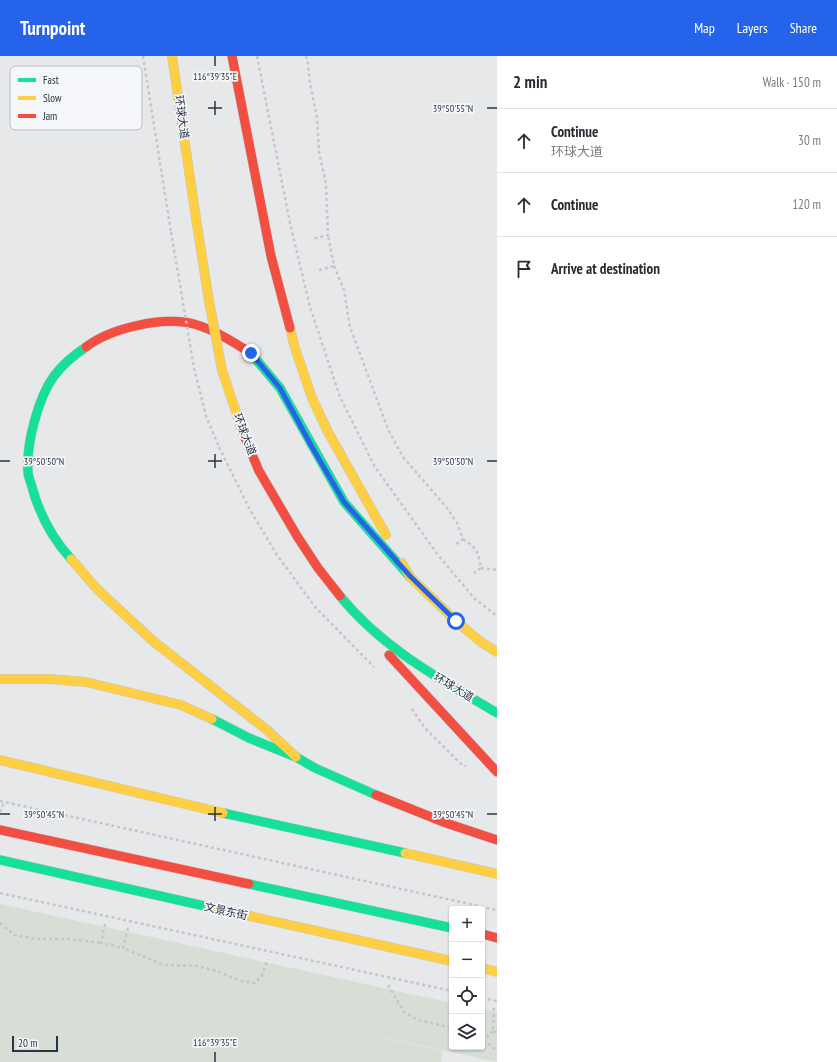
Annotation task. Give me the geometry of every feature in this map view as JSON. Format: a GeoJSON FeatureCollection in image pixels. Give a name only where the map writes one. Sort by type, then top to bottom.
{"type":"FeatureCollection","features":[{"type":"Feature","properties":{"kind":"main road","name":"环球大道"},"geometry":{"type":"LineString","coordinates":[[172,56],[209,301],[222,370],[243,433],[259,470],[297,536],[318,568],[342,598],[368,626],[388,644],[497,713]]}},
{"type":"Feature","properties":{"kind":"main road"},"geometry":{"type":"LineString","coordinates":[[232,56],[271,256],[295,348],[312,398],[328,432],[410,576]]}},
{"type":"Feature","properties":{"kind":"main road"},"geometry":{"type":"LineString","coordinates":[[296,757],[267,730],[153,641],[97,590],[62,549],[38,506],[28,472],[30,440],[39,403],[54,376],[69,359],[92,342],[122,329],[161,321],[193,324],[222,335],[251,353],[280,388],[344,502],[410,576],[456,621],[481,642],[497,652]]}},
{"type":"Feature","properties":{"kind":"main road"},"geometry":{"type":"LineString","coordinates":[[368,626],[393,660],[497,772]]}},
{"type":"Feature","properties":{"kind":"main road"},"geometry":{"type":"LineString","coordinates":[[0,679],[49,679],[86,682],[150,696],[181,705],[249,738],[296,757],[328,774],[399,805],[497,840]]}},
{"type":"Feature","properties":{"kind":"main road"},"geometry":{"type":"LineString","coordinates":[[0,760],[180,803],[497,874]]}},
{"type":"Feature","properties":{"kind":"main road"},"geometry":{"type":"LineString","coordinates":[[0,830],[449,927]]}},
{"type":"Feature","properties":{"kind":"main road","name":"文景东街"},"geometry":{"type":"LineString","coordinates":[[0,860],[449,961]]}},
{"type":"Feature","properties":{"kind":"main road"},"geometry":{"type":"LineString","coordinates":[[485,935],[497,938]]}},
{"type":"Feature","properties":{"kind":"main road"},"geometry":{"type":"LineString","coordinates":[[485,969],[497,972]]}},
{"type":"Feature","properties":{"kind":"path"},"geometry":{"type":"LineString","coordinates":[[144,56],[194,368],[206,416],[219,447]]}},
{"type":"Feature","properties":{"kind":"path"},"geometry":{"type":"LineString","coordinates":[[257,56],[290,223],[310,307],[340,397],[379,473],[438,555],[475,599],[497,616]]}},
{"type":"Feature","properties":{"kind":"path"},"geometry":{"type":"LineString","coordinates":[[306,56],[317,117],[319,152],[326,184],[328,235],[334,266],[344,290],[350,327],[388,429],[403,457],[447,508],[463,539],[474,546],[481,568]]}},
{"type":"Feature","properties":{"kind":"path"},"geometry":{"type":"LineString","coordinates":[[312,239],[328,235]]}},
{"type":"Feature","properties":{"kind":"path"},"geometry":{"type":"LineString","coordinates":[[319,270],[334,266]]}},
{"type":"Feature","properties":{"kind":"path"},"geometry":{"type":"LineString","coordinates":[[454,546],[463,539]]}},
{"type":"Feature","properties":{"kind":"path"},"geometry":{"type":"LineString","coordinates":[[474,573],[481,568],[497,570]]}},
{"type":"Feature","properties":{"kind":"path"},"geometry":{"type":"LineString","coordinates":[[0,801],[497,910]]}},
{"type":"Feature","properties":{"kind":"path"},"geometry":{"type":"LineString","coordinates":[[0,812],[4,802]]}},
{"type":"Feature","properties":{"kind":"path"},"geometry":{"type":"LineString","coordinates":[[0,893],[449,990]]}},
{"type":"Feature","properties":{"kind":"path"},"geometry":{"type":"LineString","coordinates":[[0,923],[14,935],[37,939],[70,939],[101,943],[123,948],[164,965],[197,966],[255,983],[262,975],[268,959]]}},
{"type":"Feature","properties":{"kind":"path"},"geometry":{"type":"LineString","coordinates":[[101,943],[106,924]]}},
{"type":"Feature","properties":{"kind":"path"},"geometry":{"type":"LineString","coordinates":[[123,948],[128,928]]}},
{"type":"Feature","properties":{"kind":"path"},"geometry":{"type":"LineString","coordinates":[[388,985],[404,1012],[418,1020],[449,1027]]}},
{"type":"Feature","properties":{"kind":"path"},"geometry":{"type":"LineString","coordinates":[[485,999],[497,1001]]}},
{"type":"Feature","properties":{"kind":"path"},"geometry":{"type":"LineString","coordinates":[[485,1037],[493,1031],[494,1008]]}},
{"type":"Feature","properties":{"kind":"path"},"geometry":{"type":"LineString","coordinates":[[493,1031],[497,1032]]}},
{"type":"Feature","properties":{"kind":"path"},"geometry":{"type":"LineString","coordinates":[[485,1041],[497,1051]]}},
{"type":"Feature","properties":{"kind":"shaded area"},"geometry":{"type":"Polygon","coordinates":[[[0,904],[449,1002],[449,1050],[485,1050],[485,1010],[497,1012],[497,1062],[335,1027],[442,1051],[441,1062],[0,1062],[0,904]]]}},
{"type":"Feature","properties":{"kind":"traffic: fast"},"geometry":{"type":"LineString","coordinates":[[71,559],[58,543],[42,516],[28,476],[28,461],[34,422],[48,385],[65,364],[86,347]]}},
{"type":"Feature","properties":{"kind":"traffic: fast"},"geometry":{"type":"LineString","coordinates":[[254,357],[280,388],[344,502],[410,577]]}},
{"type":"Feature","properties":{"kind":"traffic: fast"},"geometry":{"type":"LineString","coordinates":[[340,596],[356,615],[393,647],[433,675],[497,713]]}},
{"type":"Feature","properties":{"kind":"traffic: fast"},"geometry":{"type":"LineString","coordinates":[[212,719],[249,738],[296,757],[315,768],[376,795]]}},
{"type":"Feature","properties":{"kind":"traffic: fast"},"geometry":{"type":"LineString","coordinates":[[223,813],[405,853]]}},
{"type":"Feature","properties":{"kind":"traffic: fast"},"geometry":{"type":"LineString","coordinates":[[0,860],[209,907]]}},
{"type":"Feature","properties":{"kind":"traffic: fast"},"geometry":{"type":"LineString","coordinates":[[249,884],[449,927]]}},
{"type":"Feature","properties":{"kind":"traffic: slow"},"geometry":{"type":"LineString","coordinates":[[172,56],[197,225]]}},
{"type":"Feature","properties":{"kind":"traffic: slow"},"geometry":{"type":"LineString","coordinates":[[197,225],[222,370],[243,433]]}},
{"type":"Feature","properties":{"kind":"traffic: slow"},"geometry":{"type":"LineString","coordinates":[[290,328],[295,348],[312,398],[328,432],[386,535]]}},
{"type":"Feature","properties":{"kind":"traffic: slow"},"geometry":{"type":"LineString","coordinates":[[71,559],[97,589],[153,641],[267,730],[296,757]]}},
{"type":"Feature","properties":{"kind":"traffic: slow"},"geometry":{"type":"LineString","coordinates":[[402,563],[410,577],[456,621],[481,642],[497,652]]}},
{"type":"Feature","properties":{"kind":"traffic: slow"},"geometry":{"type":"LineString","coordinates":[[0,679],[49,679],[86,682],[181,705],[212,719]]}},
{"type":"Feature","properties":{"kind":"traffic: slow"},"geometry":{"type":"LineString","coordinates":[[0,760],[223,813]]}},
{"type":"Feature","properties":{"kind":"traffic: slow"},"geometry":{"type":"LineString","coordinates":[[405,853],[497,874]]}},
{"type":"Feature","properties":{"kind":"traffic: slow"},"geometry":{"type":"LineString","coordinates":[[209,907],[449,960]]}},
{"type":"Feature","properties":{"kind":"traffic: slow"},"geometry":{"type":"LineString","coordinates":[[485,969],[497,972]]}},
{"type":"Feature","properties":{"kind":"traffic: jam"},"geometry":{"type":"LineString","coordinates":[[232,56],[271,256],[290,328]]}},
{"type":"Feature","properties":{"kind":"traffic: jam"},"geometry":{"type":"LineString","coordinates":[[86,347],[109,334],[138,325],[181,322],[194,324],[217,333],[251,353],[254,357]]}},
{"type":"Feature","properties":{"kind":"traffic: jam"},"geometry":{"type":"LineString","coordinates":[[243,433],[259,471],[297,536],[318,568],[340,596]]}},
{"type":"Feature","properties":{"kind":"traffic: jam"},"geometry":{"type":"LineString","coordinates":[[389,655],[497,772]]}},
{"type":"Feature","properties":{"kind":"traffic: jam"},"geometry":{"type":"LineString","coordinates":[[376,795],[446,823],[497,840]]}},
{"type":"Feature","properties":{"kind":"traffic: jam"},"geometry":{"type":"LineString","coordinates":[[0,830],[249,884]]}},
{"type":"Feature","properties":{"kind":"traffic: jam"},"geometry":{"type":"LineString","coordinates":[[485,935],[497,938]]}},
{"type":"Feature","properties":{"kind":"route"},"geometry":{"type":"LineString","coordinates":[[251,353],[280,388],[344,502],[410,576],[456,621]]}}]}
